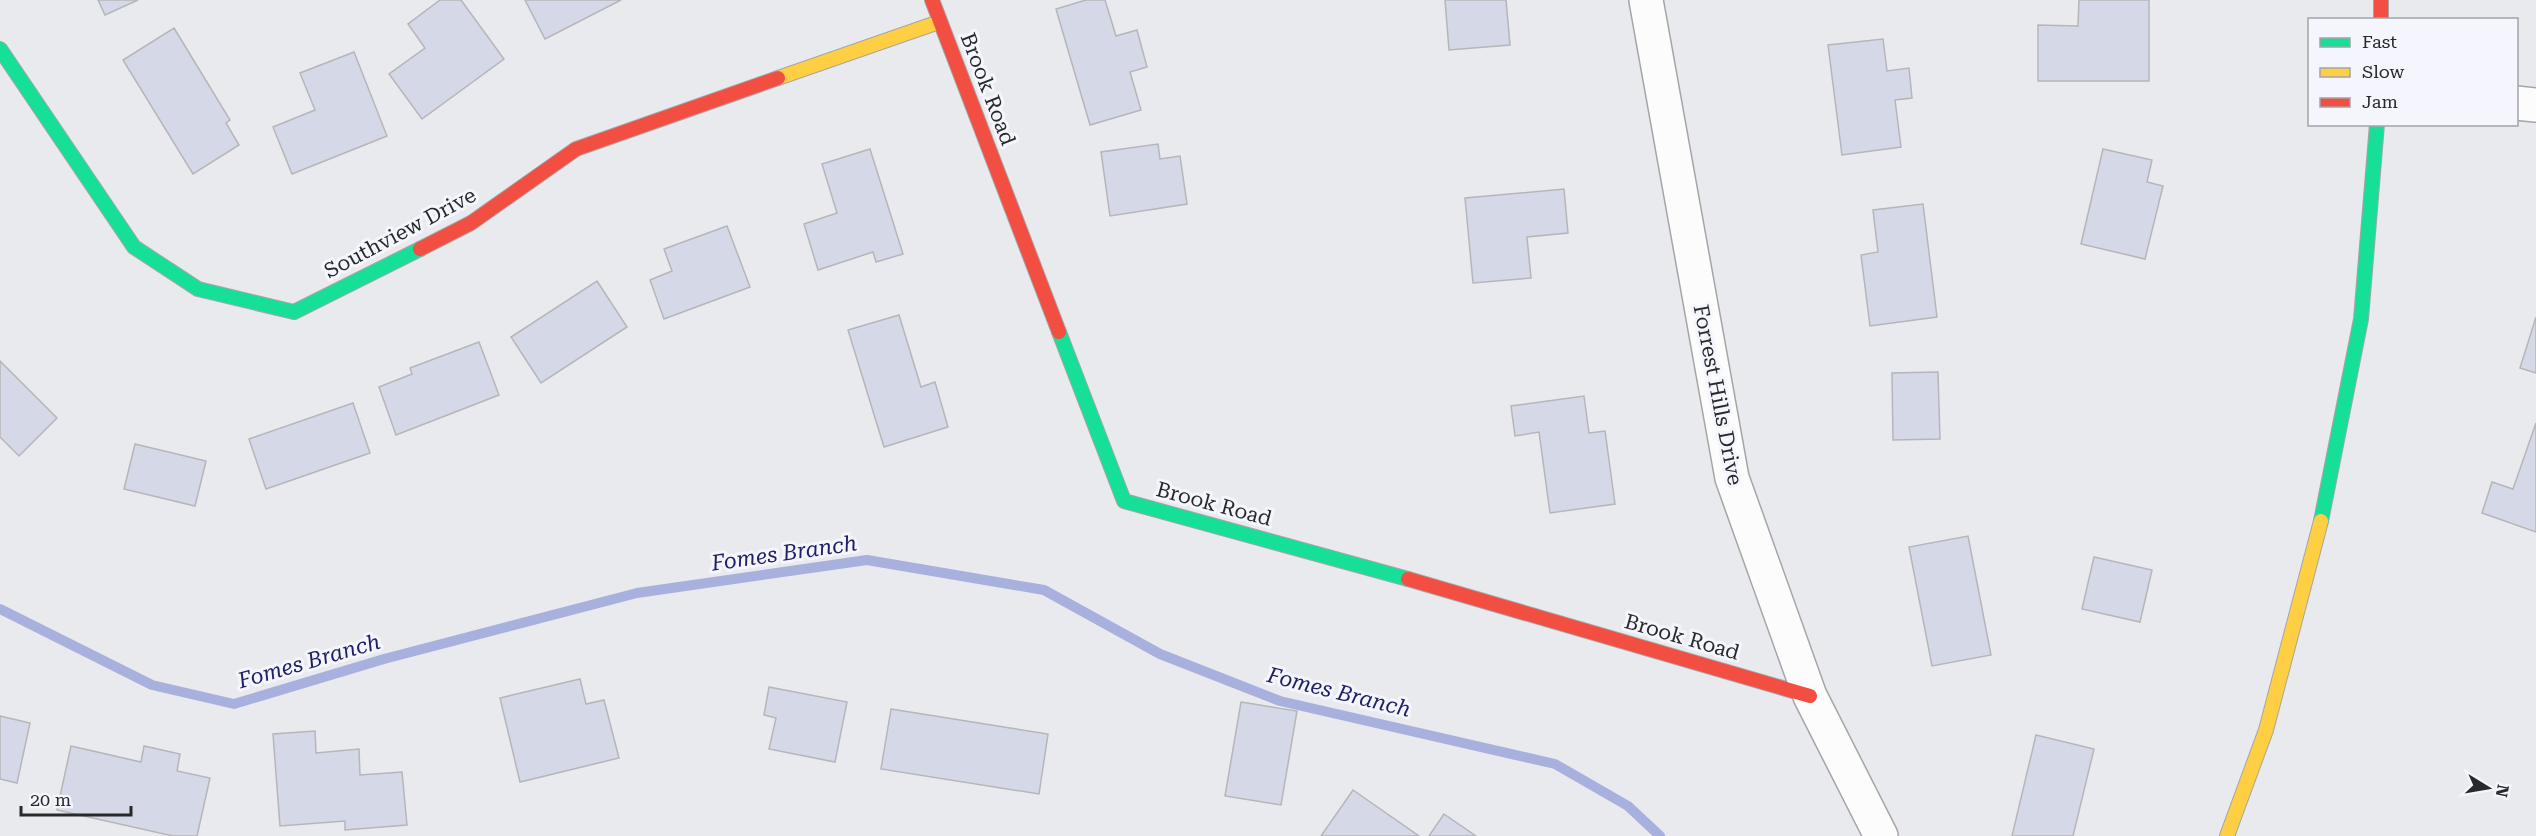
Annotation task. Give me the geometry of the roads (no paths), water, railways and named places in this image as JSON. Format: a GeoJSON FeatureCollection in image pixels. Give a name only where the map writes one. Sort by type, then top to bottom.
{"type":"FeatureCollection","features":[{"type":"Feature","properties":{"kind":"main road","name":"Brook Road"},"geometry":{"type":"LineString","coordinates":[[932,0],[1124,501],[1494,603],[1810,696]]}},
{"type":"Feature","properties":{"kind":"main road"},"geometry":{"type":"LineString","coordinates":[[2381,0],[2381,18]]}},
{"type":"Feature","properties":{"kind":"main road","name":"Southview Drive"},"geometry":{"type":"LineString","coordinates":[[0,49],[134,247],[198,289],[294,312],[471,223],[576,149],[939,22]]}},
{"type":"Feature","properties":{"kind":"main road"},"geometry":{"type":"LineString","coordinates":[[2227,836],[2266,730],[2318,537],[2361,319],[2377,126]]}},
{"type":"Feature","properties":{"kind":"street","name":"Forrest Hills Drive"},"geometry":{"type":"LineString","coordinates":[[1646,0],[1732,478],[1810,696],[1881,836]]}},
{"type":"Feature","properties":{"kind":"street"},"geometry":{"type":"LineString","coordinates":[[2518,103],[2536,105]]}},
{"type":"Feature","properties":{"kind":"waterway","name":"Fomes Branch"},"geometry":{"type":"LineString","coordinates":[[0,609],[152,685],[234,704],[384,659],[637,593],[867,560],[1044,590],[1160,654],[1280,701],[1555,764],[1628,806],[1660,836]]}}]}
